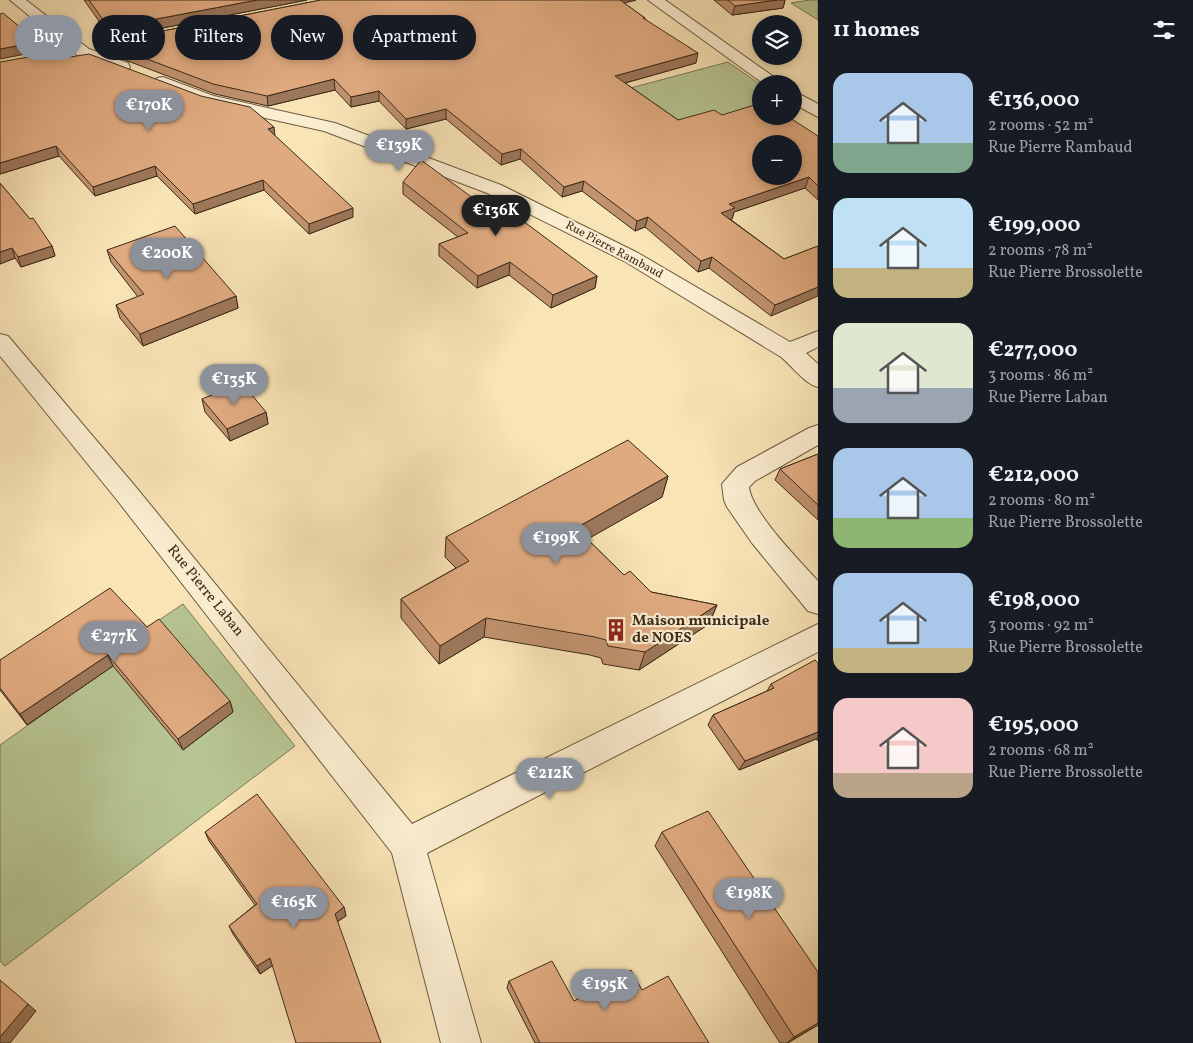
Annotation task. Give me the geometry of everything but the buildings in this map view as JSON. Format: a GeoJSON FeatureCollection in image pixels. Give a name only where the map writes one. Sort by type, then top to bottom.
{"type":"FeatureCollection","features":[{"type":"Feature","properties":{"kind":"street","name":"Rue Pierre Rambaud"},"geometry":{"type":"LineString","coordinates":[[17,0],[83,52],[210,100],[329,127],[494,189],[631,256],[789,352],[806,365],[818,379]]}},
{"type":"Feature","properties":{"kind":"street"},"geometry":{"type":"LineString","coordinates":[[655,0],[763,75]]}},
{"type":"Feature","properties":{"kind":"street"},"geometry":{"type":"LineString","coordinates":[[83,52],[92,50]]}},
{"type":"Feature","properties":{"kind":"street"},"geometry":{"type":"LineString","coordinates":[[802,101],[818,112]]}},
{"type":"Feature","properties":{"kind":"street"},"geometry":{"type":"LineString","coordinates":[[789,352],[818,338]]}},
{"type":"Feature","properties":{"kind":"street","name":"Rue Pierre Laban"},"geometry":{"type":"LineString","coordinates":[[0,340],[408,845]]}},
{"type":"Feature","properties":{"kind":"street"},"geometry":{"type":"LineString","coordinates":[[818,434],[746,474],[735,484],[737,500],[762,535],[818,602]]}},
{"type":"Feature","properties":{"kind":"street"},"geometry":{"type":"LineString","coordinates":[[461,1043],[408,845],[818,637]]}},
{"type":"Feature","properties":{"kind":"green space"},"geometry":{"type":"Polygon","coordinates":[[[818,0],[818,20],[791,3],[818,0]]]}},
{"type":"Feature","properties":{"kind":"green space"},"geometry":{"type":"Polygon","coordinates":[[[728,62],[752,79],[752,107],[631,143],[578,102],[728,62]]]}},
{"type":"Feature","properties":{"kind":"green space"},"geometry":{"type":"Polygon","coordinates":[[[183,604],[295,746],[5,966],[0,961],[0,745],[96,677],[98,661],[183,604]]]}},
{"type":"Feature","properties":{"kind":"place","name":"Maison municipale de NOES"},"geometry":{"type":"Point","coordinates":[616,630]}}]}
